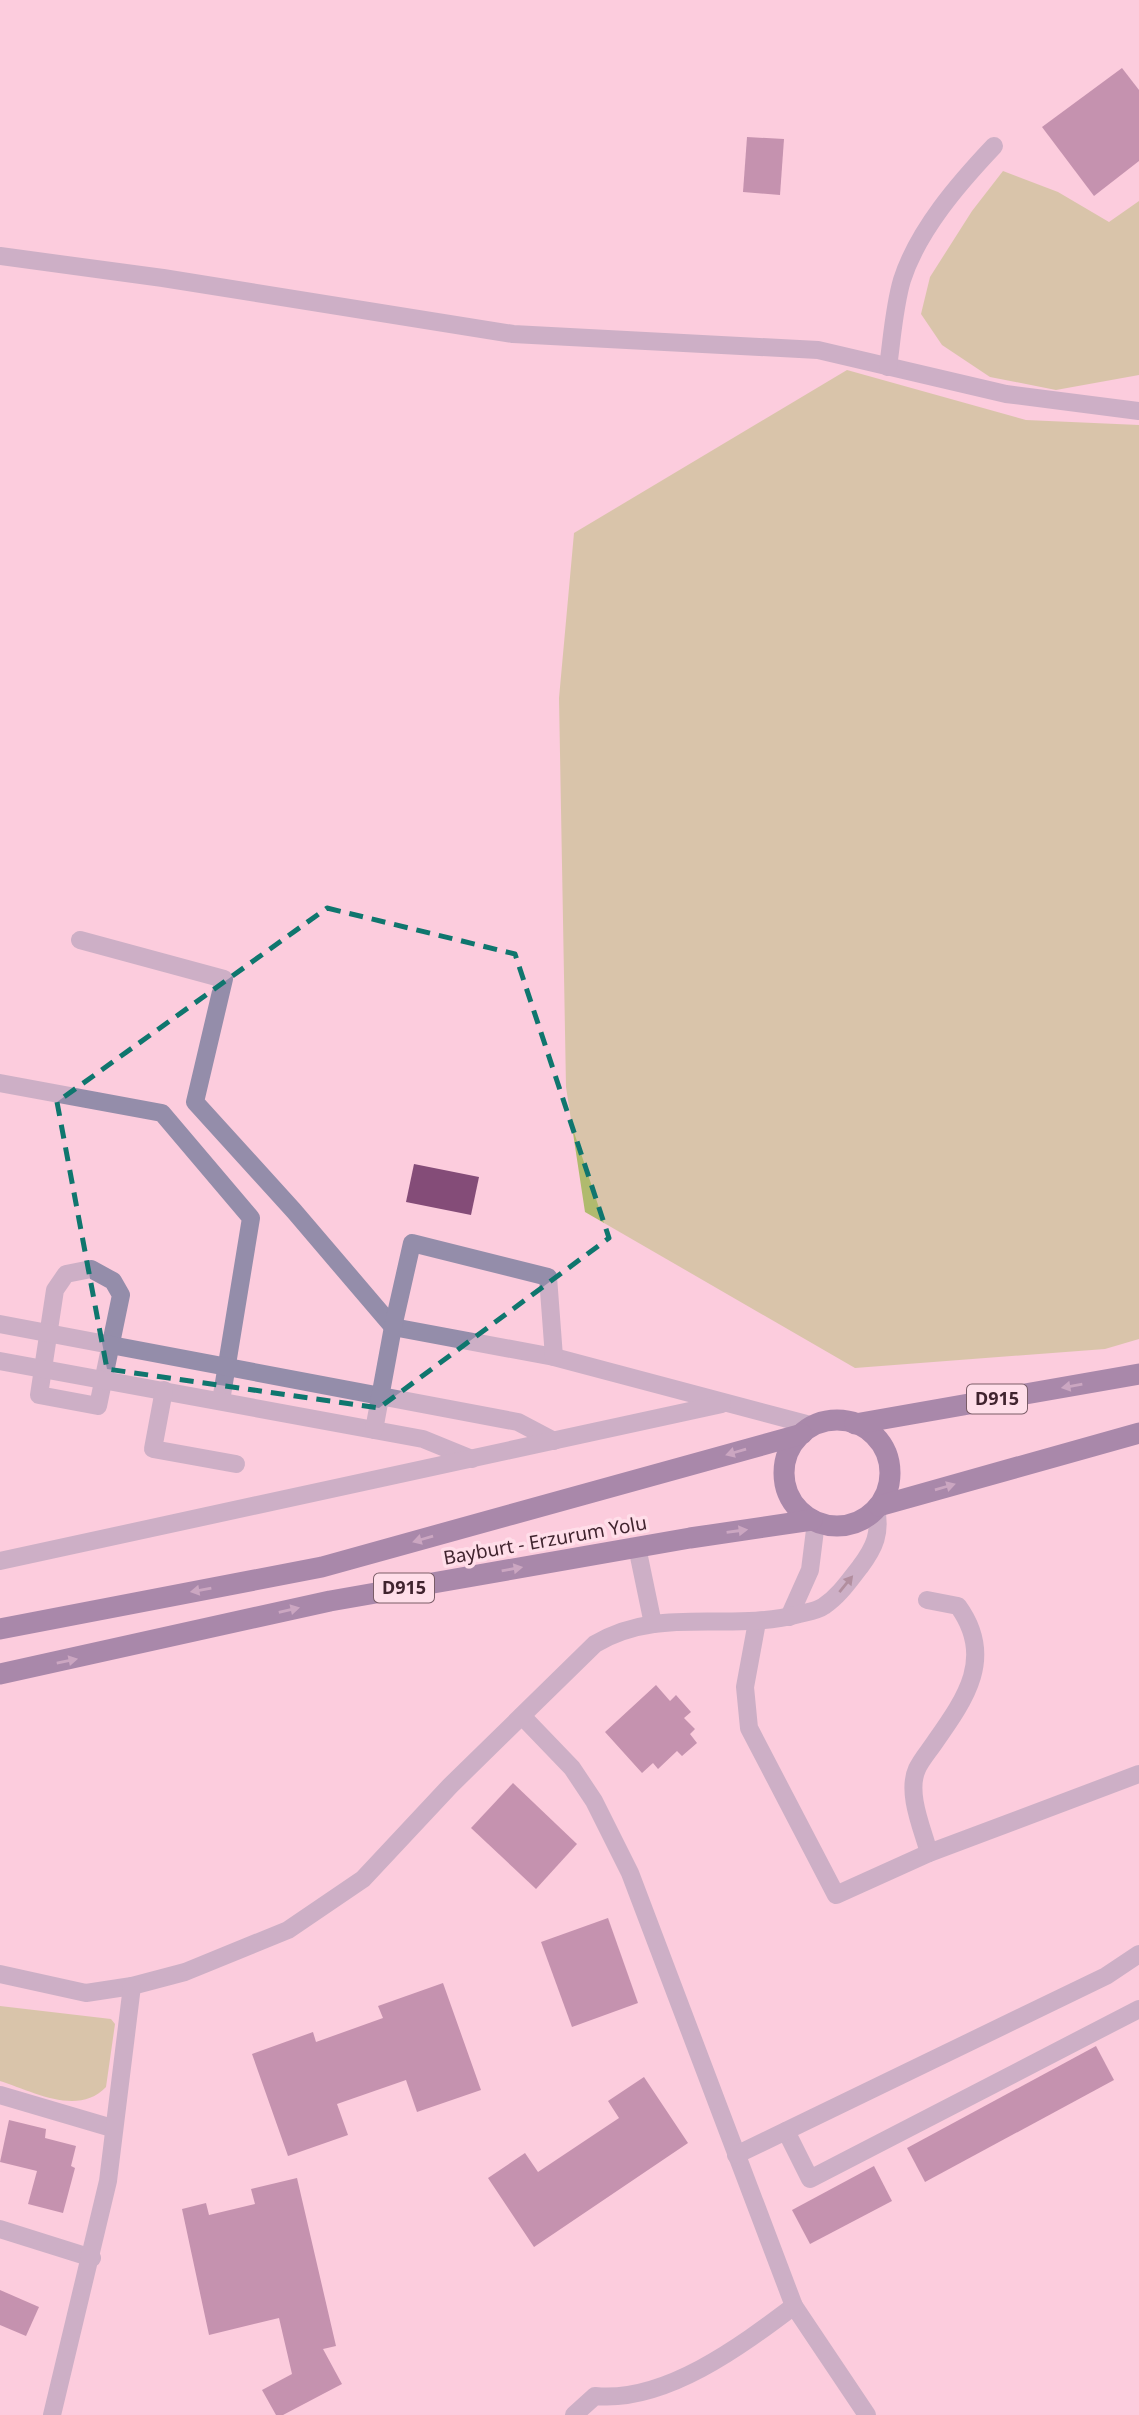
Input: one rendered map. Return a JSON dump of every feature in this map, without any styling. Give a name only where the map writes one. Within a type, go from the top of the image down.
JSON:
[{"type":"highway","name":"Bayburt - Erzurum Yolu","points":[[0,1629],[322,1567],[808,1430],[827,1421],[855,1424],[1139,1374]]},
{"type":"highway","points":[[855,1424],[873,1435],[886,1452],[890,1480],[878,1507]]},
{"type":"highway","points":[[808,1430],[786,1458],[786,1487],[800,1512],[814,1521]]},
{"type":"highway","name":"Bayburt - Erzurum Yolu","points":[[0,1674],[330,1601],[637,1547],[814,1521],[841,1526],[855,1523],[878,1507],[1139,1433]]},
{"type":"street","points":[[888,367],[902,280],[951,196],[994,146]]},
{"type":"street","points":[[0,256],[163,278],[513,334],[818,350],[1006,394],[1139,411]]},
{"type":"street","points":[[80,940],[224,979],[195,1102],[393,1327],[554,1357],[725,1403],[808,1430]]},
{"type":"street","points":[[0,1083],[162,1113],[251,1218],[221,1401]]},
{"type":"street","points":[[374,1430],[412,1243],[548,1277],[554,1357]]},
{"type":"street","points":[[91,1269],[113,1281],[121,1295],[111,1345],[98,1406],[39,1395],[47,1333],[60,1280],[74,1271],[91,1269]]},
{"type":"street","points":[[0,1324],[518,1422],[554,1441]]},
{"type":"street","points":[[0,1361],[423,1439],[472,1459]]},
{"type":"street","points":[[164,1390],[153,1449],[236,1465]]},
{"type":"street","points":[[0,1561],[725,1403]]},
{"type":"street","points":[[0,1973],[86,1993],[132,1986],[185,1972],[288,1930],[363,1879],[450,1786],[595,1644],[617,1631],[653,1624],[680,1620],[757,1622],[821,1608],[844,1588],[876,1542],[880,1527],[878,1507]]},
{"type":"street","points":[[789,1617],[810,1570],[814,1521]]},
{"type":"street","points":[[637,1547],[653,1624]]},
{"type":"street","points":[[927,1600],[958,1605],[969,1621],[975,1668],[971,1685],[955,1713],[916,1770],[914,1791],[929,1853]]},
{"type":"street","points":[[757,1622],[745,1687],[749,1728],[836,1895],[929,1853],[1139,1774]]},
{"type":"street","points":[[522,1716],[572,1768],[605,1821],[630,1873],[794,2306],[867,2415]]},
{"type":"street","points":[[736,2155],[1106,1976],[1139,1954]]},
{"type":"street","points":[[52,2415],[92,2258],[108,2181],[112,2128],[132,1986]]},
{"type":"street","points":[[786,2131],[810,2179],[1139,2009]]},
{"type":"street","points":[[0,2095],[112,2128]]},
{"type":"street","points":[[0,2229],[92,2258]]},
{"type":"street","points":[[574,2415],[595,2396],[618,2398],[707,2365],[749,2340],[794,2306]]},
{"type":"highlighted area","points":[[327,908],[515,954],[609,1238],[379,1408],[107,1369],[57,1102]]},
{"type":"green space","points":[[1003,171],[1058,192],[1109,222],[1139,201],[1139,375],[1056,390],[990,377],[942,345],[921,314],[930,277],[972,211]]},
{"type":"green space","points":[[847,370],[1026,420],[1139,425],[1139,1339],[1105,1349],[855,1368],[585,1212],[566,1087],[559,698],[574,533]]},
{"type":"green space","points":[[0,2006],[111,2019],[115,2024],[106,2087],[95,2096],[69,2101],[40,2095],[0,2081]]},
{"type":"building","points":[[1122,68],[1139,90],[1139,161],[1094,196],[1042,127]]},
{"type":"building","points":[[747,137],[784,139],[780,195],[743,192]]},
{"type":"building","points":[[414,1164],[479,1177],[471,1215],[406,1202]]},
{"type":"building","points":[[656,1685],[670,1701],[676,1695],[691,1712],[684,1718],[695,1729],[690,1734],[697,1743],[682,1756],[677,1751],[658,1769],[653,1763],[642,1773],[605,1732]]},
{"type":"building","points":[[513,1783],[577,1844],[536,1889],[471,1828]]},
{"type":"building","points":[[608,1918],[638,2003],[572,2027],[541,1942]]},
{"type":"building","points":[[443,1983],[481,2090],[417,2112],[406,2080],[337,2104],[348,2135],[288,2156],[252,2054],[313,2032],[316,2042],[383,2018],[378,2006]]},
{"type":"building","points":[[1096,2046],[1114,2080],[925,2182],[907,2148]]},
{"type":"building","points":[[644,2077],[688,2143],[534,2247],[488,2178],[525,2153],[538,2172],[619,2118],[608,2101]]},
{"type":"building","points":[[9,2120],[46,2129],[45,2138],[76,2146],[71,2166],[75,2168],[63,2213],[28,2204],[37,2171],[0,2162]]},
{"type":"building","points":[[874,2166],[892,2201],[810,2244],[792,2210]]},
{"type":"building","points":[[297,2178],[336,2346],[323,2349],[342,2384],[283,2415],[276,2415],[262,2390],[292,2374],[279,2318],[209,2335],[182,2209],[206,2203],[209,2215],[255,2204],[251,2189]]},
{"type":"building","points":[[0,2290],[39,2307],[26,2336],[0,2325]]}]
